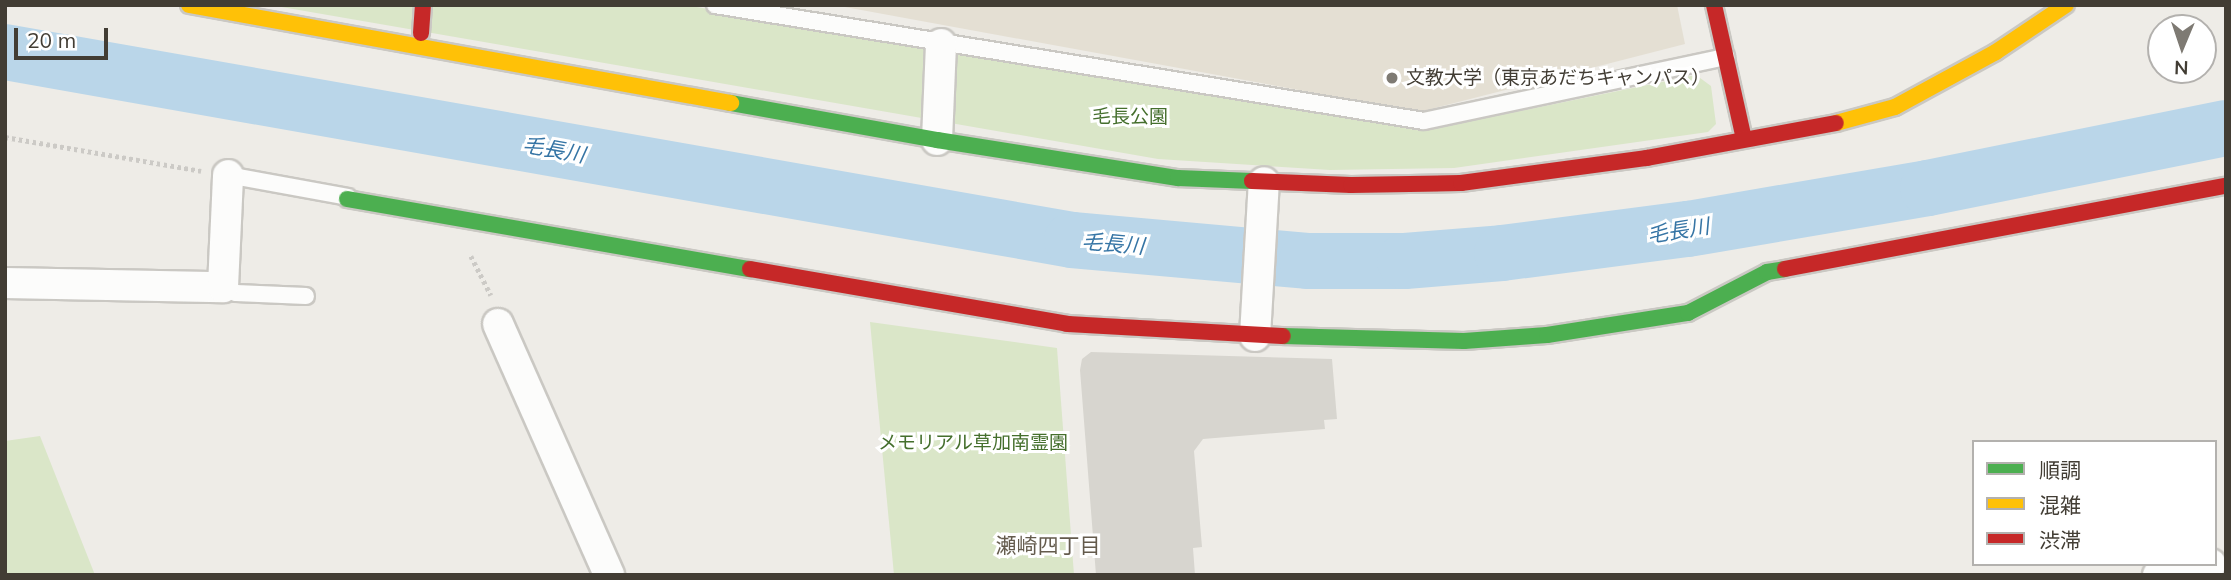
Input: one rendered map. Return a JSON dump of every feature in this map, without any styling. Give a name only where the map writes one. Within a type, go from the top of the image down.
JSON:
[{"type":"street","points":[[190,5],[422,28],[937,140],[1263,193],[1461,183],[1647,158],[1806,129],[1895,107],[1996,52],[2066,5]]},
{"type":"street","points":[[1714,5],[1744,139]]},
{"type":"street","points":[[937,140],[941,44]]},
{"type":"street","points":[[5,283],[223,287],[228,175]]},
{"type":"street","points":[[347,199],[1067,324],[1256,329],[1465,341],[1547,335],[1688,313],[1767,272],[2226,186]]},
{"type":"street","points":[[1256,329],[1263,193]]},
{"type":"street","points":[[498,324],[609,575]]},
{"type":"street","points":[[2158,575],[2203,566]]},
{"type":"lane","points":[[715,5],[1424,121],[1726,57]]},
{"type":"lane","points":[[228,175],[348,195],[347,199]]},
{"type":"lane","points":[[223,287],[236,293],[306,296]]},
{"type":"path","points":[[5,137],[228,175]]},
{"type":"path","points":[[453,218],[501,317],[498,324]]},
{"type":"shaded area","name":"文教大学（東京あだちキャンパス）","points":[[834,5],[1677,5],[1685,44],[1419,112]]},
{"type":"green space","name":"毛長公園","points":[[270,5],[685,5],[1422,131],[1696,75],[1711,86],[1716,124],[1708,132],[1454,168],[1330,170],[1158,159]]},
{"type":"green space","name":"メモリアル草加南霊園","points":[[870,322],[1057,348],[1074,575],[894,575]]},
{"type":"green space","points":[[40,436],[95,575],[5,575],[5,441]]},
{"type":"building","points":[[1091,352],[1332,359],[1337,419],[1324,420],[1325,429],[1203,439],[1194,451],[1202,547],[1193,548],[1195,575],[1096,575],[1080,370],[1082,359]]},
{"type":"waterway","name":"毛長川","points":[[5,52],[1072,240],[1307,261],[1405,261],[1502,253],[1688,229],[1928,188],[2226,128]]},
{"type":"traffic: fast","points":[[731,103],[937,140],[1178,178],[1252,181]]},
{"type":"traffic: fast","points":[[347,199],[750,269]]},
{"type":"traffic: fast","points":[[1283,336],[1464,341],[1547,335],[1688,313],[1767,272],[1785,269]]},
{"type":"traffic: slow","points":[[189,5],[731,103]]},
{"type":"traffic: slow","points":[[1836,123],[1895,107],[1996,52],[2066,5]]},
{"type":"traffic: jam","points":[[421,33],[423,5]]},
{"type":"traffic: jam","points":[[1714,5],[1744,139]]},
{"type":"traffic: jam","points":[[1252,181],[1351,185],[1461,183],[1647,158],[1836,123]]},
{"type":"traffic: jam","points":[[1785,269],[2226,186]]},
{"type":"traffic: jam","points":[[750,269],[1067,324],[1283,336]]},
{"type":"place","name":"文教大学（東京あだちキャンパス）","points":[[1392,78]]},
{"type":"district","name":"瀬崎四丁目","points":[[1048,545]]}]
